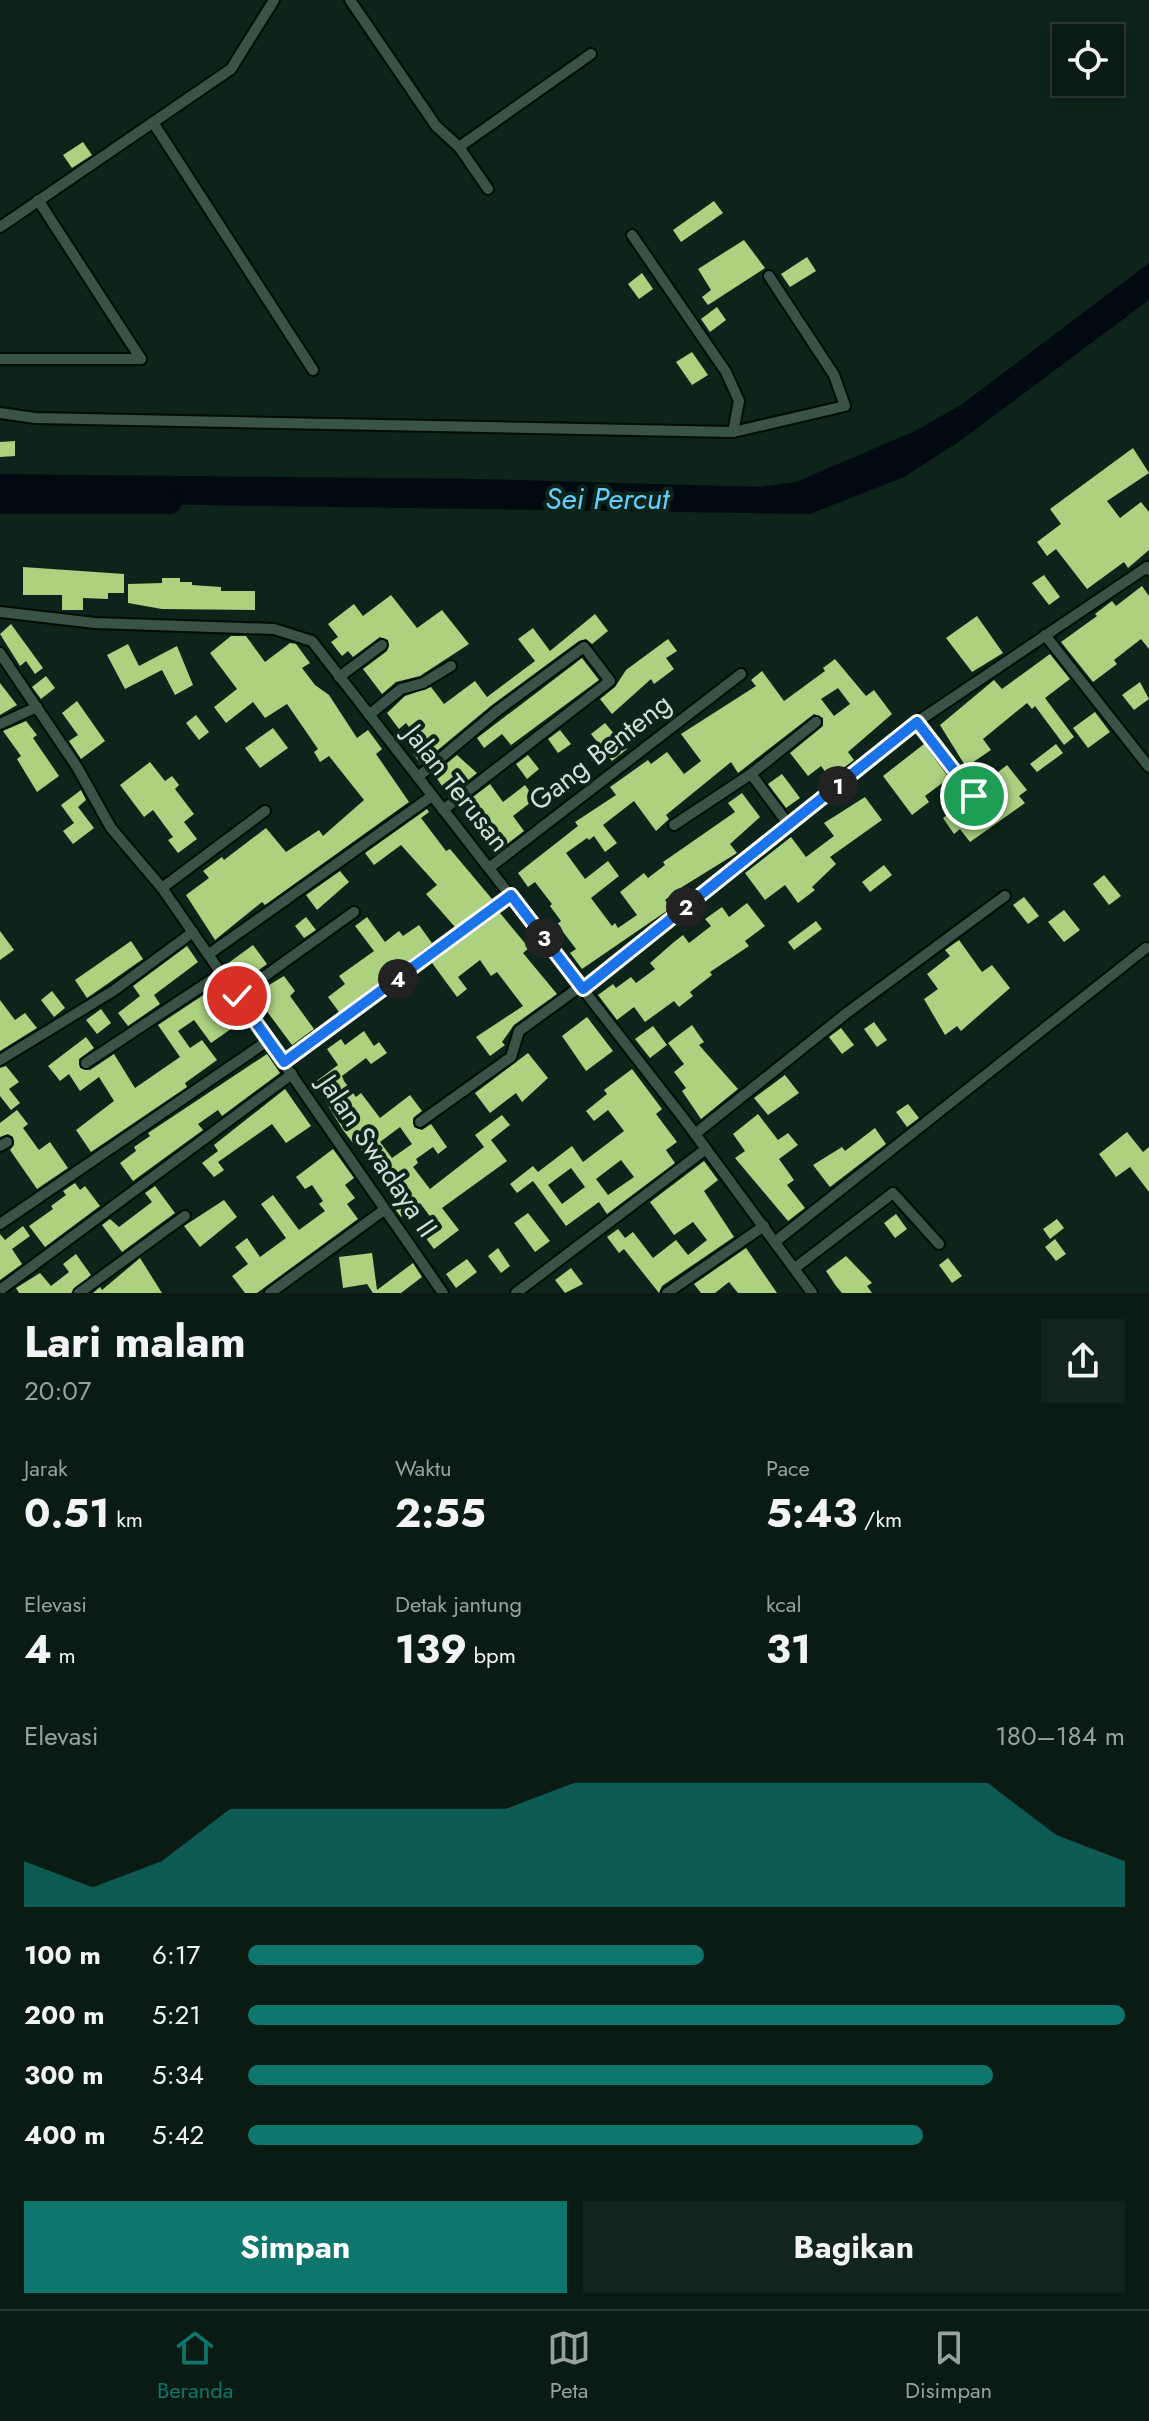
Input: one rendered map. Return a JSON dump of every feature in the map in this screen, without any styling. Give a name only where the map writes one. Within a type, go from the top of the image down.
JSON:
[{"type":"street","points":[[0,227],[231,69],[274,0]]},
{"type":"street","points":[[350,0],[436,126],[459,147],[488,189]]},
{"type":"street","points":[[459,147],[591,54]]},
{"type":"street","points":[[154,124],[313,370]]},
{"type":"street","points":[[0,359],[141,359],[38,200]]},
{"type":"street","points":[[632,235],[734,388],[739,401],[733,432]]},
{"type":"street","points":[[0,413],[35,418],[313,427],[733,432],[843,409],[846,401],[834,375],[769,276]]},
{"type":"street","points":[[420,1122],[511,1057],[519,1031],[582,987],[917,722],[1148,567]]},
{"type":"street","name":"Jalan Terusan","points":[[0,612],[95,623],[291,631],[312,641],[695,1134],[812,1293]]},
{"type":"street","points":[[1045,635],[1149,767]]},
{"type":"street","points":[[339,677],[382,645]]},
{"type":"street","points":[[418,777],[497,711],[584,647],[610,681],[443,810]]},
{"type":"street","name":"Jalan Swadaya II","points":[[0,653],[111,828],[162,888],[443,1293]]},
{"type":"street","points":[[369,715],[401,689],[423,683],[451,666]]},
{"type":"street","name":"Gang Benteng","points":[[489,868],[741,674]]},
{"type":"street","points":[[0,724],[37,707]]},
{"type":"street","points":[[674,825],[751,774],[816,722]]},
{"type":"street","points":[[917,722],[974,796]]},
{"type":"street","points":[[751,774],[789,825]]},
{"type":"street","points":[[209,954],[432,796]]},
{"type":"street","points":[[162,888],[265,811]]},
{"type":"street","points":[[284,1062],[511,895]]},
{"type":"street","points":[[695,1134],[848,1012],[1005,896]]},
{"type":"street","points":[[237,996],[354,912]]},
{"type":"street","points":[[0,1060],[113,991],[193,932]]},
{"type":"street","points":[[776,1241],[1146,948]]},
{"type":"street","points":[[86,1063],[222,973]]},
{"type":"street","points":[[0,1224],[269,1040]]},
{"type":"street","points":[[0,1290],[292,1074]]},
{"type":"street","points":[[516,1293],[706,1149]]},
{"type":"street","points":[[795,1268],[893,1193],[939,1244]]},
{"type":"street","points":[[270,1293],[384,1210]]},
{"type":"street","points":[[79,1293],[185,1216]]},
{"type":"street","points":[[667,1293],[764,1226]]},
{"type":"water","name":"Sei Percut","points":[[1149,263],[1149,300],[960,441],[904,477],[810,514],[0,502],[0,474],[480,479],[759,487],[796,482],[915,431],[961,405]]},
{"type":"building","points":[[83,142],[92,155],[72,168],[63,155]]},
{"type":"building","points":[[714,201],[723,213],[681,242],[673,230]]},
{"type":"building","points":[[744,240],[765,268],[708,305],[702,297],[711,290],[698,269]]},
{"type":"building","points":[[807,257],[816,271],[790,287],[781,274]]},
{"type":"building","points":[[642,273],[653,289],[639,299],[628,284]]},
{"type":"building","points":[[717,307],[726,320],[710,332],[701,319]]},
{"type":"building","points":[[692,352],[708,375],[692,385],[676,362]]},
{"type":"building","points":[[15,441],[15,456],[0,457],[0,442]]},
{"type":"building","points":[[1133,448],[1149,473],[1107,501],[1120,518],[1141,502],[1149,512],[1149,550],[1128,568],[1124,562],[1087,589],[1056,549],[1047,556],[1037,542],[1061,524],[1050,509]]},
{"type":"building","points":[[23,567],[124,574],[124,593],[108,593],[108,599],[83,598],[83,610],[62,610],[62,595],[23,595]]},
{"type":"building","points":[[1044,575],[1060,597],[1049,605],[1032,583]]},
{"type":"building","points":[[162,578],[180,578],[180,582],[192,582],[192,585],[221,587],[221,591],[255,591],[255,610],[162,609],[128,603],[128,584],[162,583]]},
{"type":"building","points":[[1142,586],[1149,596],[1149,649],[1141,639],[1114,660],[1117,664],[1093,682],[1061,642],[1112,601],[1116,606]]},
{"type":"building","points":[[391,595],[417,628],[442,610],[469,644],[420,676],[396,682],[382,694],[363,669],[387,651],[388,640],[380,637],[353,657],[348,651],[342,656],[331,642],[338,637],[328,624],[354,604],[363,616]]},
{"type":"building","points":[[595,614],[608,631],[592,644],[586,639],[579,641],[492,705],[421,764],[413,754],[423,746],[406,723],[399,729],[387,713],[405,696],[431,687],[444,704],[475,681],[487,697],[535,661],[518,639],[533,628],[550,651]]},
{"type":"building","points":[[977,616],[1003,653],[972,672],[946,638]]},
{"type":"building","points":[[11,624],[43,668],[35,674],[26,661],[20,666],[0,634]]},
{"type":"building","points":[[231,636],[246,636],[265,662],[290,643],[296,644],[310,663],[302,668],[315,685],[329,695],[357,738],[368,730],[382,749],[376,754],[409,802],[265,905],[262,902],[215,940],[186,895],[209,878],[203,871],[222,857],[224,860],[266,828],[286,852],[319,830],[323,836],[364,800],[329,756],[320,762],[314,752],[318,749],[287,704],[265,718],[253,702],[226,723],[214,707],[237,689],[210,653]]},
{"type":"building","points":[[668,639],[677,651],[666,658],[674,669],[654,684],[651,679],[612,714],[600,699],[615,687],[626,670]]},
{"type":"building","points":[[128,644],[139,666],[177,646],[193,685],[175,695],[162,670],[125,689],[107,655]]},
{"type":"building","points":[[1050,654],[1070,679],[1045,698],[1074,737],[1064,745],[1035,706],[1032,709],[1027,703],[983,739],[991,750],[966,767],[940,725],[994,680],[1002,689]]},
{"type":"building","points":[[582,658],[599,680],[511,745],[502,734],[484,748],[477,738]]},
{"type":"building","points":[[835,659],[866,696],[874,690],[892,714],[848,752],[854,760],[830,778],[821,766],[808,776],[790,753],[823,726],[823,718],[814,714],[738,773],[731,762],[666,815],[669,819],[656,831],[634,801],[603,825],[617,843],[605,852],[594,836],[566,853],[585,879],[608,861],[619,876],[591,898],[612,926],[615,923],[618,928],[637,915],[620,892],[644,873],[648,878],[665,865],[663,862],[735,812],[728,803],[742,793],[760,817],[730,844],[737,853],[682,887],[665,900],[671,908],[582,969],[570,953],[576,949],[557,924],[561,921],[550,906],[552,904],[535,882],[528,887],[518,873],[578,826],[575,822],[616,795],[610,787],[648,760],[651,764],[667,752],[684,774],[701,761],[681,734],[756,686],[751,680],[762,671],[784,701],[825,671],[823,668]],"holes":[[[838,688],[850,704],[834,716],[821,699]]]},
{"type":"building","points":[[46,676],[55,688],[41,699],[32,687]]},
{"type":"building","points":[[1140,682],[1149,699],[1134,710],[1122,695]]},
{"type":"building","points":[[0,683],[17,705],[0,715]]},
{"type":"building","points":[[77,701],[105,741],[81,759],[69,741],[78,735],[62,713]]},
{"type":"building","points":[[1095,712],[1110,732],[1088,748],[1073,728]]},
{"type":"building","points":[[196,715],[209,732],[199,740],[186,723]]},
{"type":"building","points":[[26,721],[37,735],[33,738],[59,776],[37,792],[17,759],[21,756],[3,731]]},
{"type":"building","points":[[605,723],[627,749],[612,761],[591,734]]},
{"type":"building","points":[[273,728],[288,748],[260,768],[245,748]]},
{"type":"building","points":[[560,730],[571,744],[558,753],[548,739]]},
{"type":"building","points":[[924,744],[949,778],[925,796],[929,802],[912,815],[883,776]]},
{"type":"building","points":[[1056,744],[1063,753],[1037,772],[1030,764]]},
{"type":"building","points":[[457,755],[477,773],[452,793],[449,790],[446,792],[434,774]]},
{"type":"building","points":[[528,755],[539,769],[527,779],[516,764]]},
{"type":"building","points":[[150,762],[165,781],[172,776],[179,785],[175,789],[194,814],[184,822],[197,839],[178,853],[168,840],[173,837],[153,810],[144,817],[120,785]]},
{"type":"building","points":[[1007,765],[1027,790],[1019,796],[1025,803],[970,842],[960,829],[954,834],[943,818],[967,800],[972,804],[979,802],[982,796],[978,788]]},
{"type":"building","points":[[782,774],[800,798],[786,808],[768,784]]},
{"type":"building","points":[[490,784],[503,802],[525,785],[535,799],[513,816],[524,831],[498,851],[486,835],[481,838],[461,806]]},
{"type":"building","points":[[81,790],[86,800],[78,807],[94,828],[73,844],[63,831],[74,823],[61,805]]},
{"type":"building","points":[[865,797],[882,820],[830,857],[836,864],[812,887],[815,890],[798,903],[785,885],[765,900],[745,873],[791,837],[806,857],[834,836],[824,823]]},
{"type":"building","points":[[427,809],[429,812],[421,818],[446,851],[450,849],[492,899],[455,927],[426,894],[437,885],[401,845],[374,865],[365,853]]},
{"type":"building","points":[[884,865],[892,875],[870,892],[862,882]]},
{"type":"building","points":[[340,871],[349,882],[317,910],[306,895]]},
{"type":"building","points":[[1104,875],[1121,896],[1109,905],[1093,884]]},
{"type":"building","points":[[1024,897],[1039,916],[1028,924],[1013,905]]},
{"type":"building","points":[[747,903],[765,926],[745,941],[749,946],[710,972],[712,975],[690,992],[693,996],[679,1007],[674,1001],[645,1022],[634,1007],[617,1020],[598,995],[613,984],[616,988],[631,977],[636,983],[655,969],[650,963],[683,935],[689,943],[711,926],[705,919],[722,907],[729,917]]},
{"type":"building","points":[[1064,910],[1080,930],[1064,942],[1048,922]]},
{"type":"building","points":[[500,913],[529,948],[523,953],[557,994],[514,1025],[502,1042],[505,1045],[490,1056],[476,1037],[523,1006],[497,972],[491,976],[480,960],[458,977],[467,989],[457,997],[432,963]]},
{"type":"building","points":[[306,917],[316,930],[304,938],[295,926]]},
{"type":"building","points":[[367,917],[385,942],[399,931],[403,936],[419,925],[432,943],[339,1012],[328,997],[345,984],[339,976],[374,951],[355,926]]},
{"type":"building","points":[[816,921],[822,929],[794,950],[788,942]]},
{"type":"building","points":[[0,931],[14,950],[0,960]]},
{"type":"building","points":[[959,940],[982,972],[992,965],[1010,988],[961,1031],[957,1026],[945,1035],[924,999],[938,989],[927,974],[950,956],[945,950]]},
{"type":"building","points":[[131,941],[143,959],[87,998],[75,980]]},
{"type":"building","points":[[253,945],[267,964],[241,983],[227,964]]},
{"type":"building","points":[[187,946],[198,962],[154,995],[160,1004],[128,1026],[118,1013],[140,996],[133,986]]},
{"type":"building","points":[[284,976],[295,991],[290,996],[314,1029],[292,1045],[254,994]]},
{"type":"building","points":[[214,988],[238,1024],[211,1043],[194,1020],[178,1031],[190,1048],[202,1040],[217,1060],[185,1083],[187,1087],[91,1152],[76,1130],[114,1101],[99,1077],[80,1091],[69,1074],[60,1081],[48,1066],[86,1037],[94,1048],[79,1059],[80,1068],[90,1070],[114,1054],[135,1088],[180,1057],[158,1025]]},
{"type":"building","points":[[52,991],[65,1008],[54,1017],[41,1000]]},
{"type":"building","points":[[0,1000],[15,1020],[25,1013],[37,1028],[0,1051]]},
{"type":"building","points":[[101,1009],[111,1023],[97,1034],[86,1020]]},
{"type":"building","points":[[587,1017],[613,1051],[586,1071],[562,1036]]},
{"type":"building","points":[[874,1022],[887,1040],[877,1047],[864,1029]]},
{"type":"building","points":[[692,1025],[704,1042],[699,1045],[738,1089],[701,1119],[682,1091],[686,1088],[674,1072],[684,1064],[668,1043]]},
{"type":"building","points":[[653,1026],[667,1045],[650,1058],[635,1039]]},
{"type":"building","points":[[841,1028],[854,1045],[842,1054],[829,1037]]},
{"type":"building","points":[[364,1031],[374,1046],[379,1042],[387,1053],[371,1064],[366,1058],[342,1076],[356,1097],[361,1093],[380,1118],[410,1095],[422,1111],[413,1118],[414,1127],[422,1130],[431,1124],[447,1147],[438,1154],[433,1147],[416,1159],[418,1163],[413,1167],[430,1189],[484,1147],[475,1135],[502,1115],[510,1125],[491,1140],[507,1161],[442,1208],[459,1230],[434,1249],[422,1233],[435,1223],[420,1203],[401,1217],[395,1209],[401,1205],[355,1141],[353,1143],[343,1130],[314,1083],[338,1065],[327,1049],[341,1039],[345,1045]],"holes":[[[400,1127],[412,1144],[392,1158],[380,1142]]]},
{"type":"building","points":[[528,1053],[548,1078],[522,1102],[516,1093],[490,1113],[475,1093]]},
{"type":"building","points":[[267,1054],[280,1073],[222,1116],[218,1110],[198,1124],[203,1130],[133,1181],[120,1163],[136,1151],[134,1147],[150,1136],[148,1133]]},
{"type":"building","points":[[6,1066],[19,1082],[9,1089],[20,1103],[11,1110],[0,1096],[0,1068]]},
{"type":"building","points":[[632,1069],[662,1109],[656,1114],[677,1142],[666,1150],[675,1163],[607,1214],[599,1202],[566,1226],[533,1181],[517,1193],[510,1184],[533,1166],[538,1172],[572,1146],[583,1162],[624,1131],[608,1110],[594,1121],[586,1111],[607,1094],[604,1090]],"holes":[[[621,1160],[634,1177],[608,1195],[596,1179]],[[571,1168],[585,1187],[562,1204],[548,1185]]]},
{"type":"building","points":[[785,1075],[799,1093],[768,1115],[754,1098]]},
{"type":"building","points":[[285,1089],[311,1126],[286,1143],[272,1124],[218,1162],[224,1170],[214,1177],[202,1163],[218,1151],[214,1145]]},
{"type":"building","points":[[908,1104],[919,1118],[907,1127],[896,1112]]},
{"type":"building","points":[[17,1110],[28,1124],[23,1128],[39,1150],[50,1142],[68,1168],[37,1189],[10,1150],[14,1145],[13,1137],[8,1134],[0,1137],[0,1123]]},
{"type":"building","points":[[758,1114],[778,1140],[788,1133],[798,1145],[779,1159],[794,1180],[787,1185],[805,1208],[788,1221],[735,1158],[745,1151],[733,1134]]},
{"type":"building","points":[[875,1128],[886,1144],[830,1187],[813,1165],[842,1147],[845,1151]]},
{"type":"building","points":[[1127,1132],[1143,1152],[1149,1147],[1149,1192],[1130,1167],[1116,1177],[1099,1154]]},
{"type":"building","points":[[333,1149],[354,1178],[345,1185],[355,1198],[347,1204],[358,1219],[257,1293],[245,1293],[232,1276],[248,1264],[235,1247],[247,1238],[260,1257],[286,1238],[261,1204],[273,1195],[299,1230],[325,1211],[319,1204],[323,1201],[312,1185],[305,1189],[296,1177]]},
{"type":"building","points":[[704,1161],[718,1180],[704,1191],[734,1237],[662,1286],[659,1293],[624,1249],[619,1253],[607,1237],[618,1229],[625,1238],[633,1232],[653,1258],[676,1240],[688,1255],[707,1240],[693,1222],[674,1235],[650,1202]]},
{"type":"building","points":[[75,1183],[80,1190],[85,1186],[100,1206],[45,1247],[29,1226],[53,1209],[51,1206],[66,1195],[63,1191]]},
{"type":"building","points":[[155,1186],[175,1213],[122,1252],[102,1225],[110,1219],[119,1227],[152,1202],[145,1193]]},
{"type":"building","points":[[224,1200],[237,1217],[200,1247],[184,1226]]},
{"type":"building","points":[[528,1213],[550,1241],[535,1252],[514,1223]]},
{"type":"building","points":[[896,1214],[907,1229],[895,1238],[884,1223]]},
{"type":"building","points":[[1057,1219],[1064,1228],[1050,1239],[1043,1229]]},
{"type":"building","points":[[23,1226],[30,1236],[12,1249],[22,1264],[0,1280],[0,1234],[5,1240]]},
{"type":"building","points":[[1055,1239],[1066,1254],[1056,1261],[1045,1247]]},
{"type":"building","points":[[498,1248],[510,1266],[501,1273],[488,1256]]},
{"type":"building","points":[[746,1248],[777,1293],[738,1293],[729,1282],[715,1293],[701,1293],[694,1284]]},
{"type":"building","points":[[372,1253],[377,1290],[413,1263],[422,1277],[401,1293],[373,1293],[367,1284],[343,1288],[339,1257]]},
{"type":"building","points":[[76,1254],[91,1275],[71,1293],[19,1293],[16,1288],[40,1273],[51,1286],[69,1272],[63,1264]]},
{"type":"building","points":[[846,1256],[872,1283],[867,1286],[872,1293],[842,1293],[836,1286],[826,1271]]},
{"type":"building","points":[[140,1258],[162,1293],[93,1293],[100,1287],[102,1290]]},
{"type":"building","points":[[948,1258],[962,1276],[952,1283],[939,1265]]},
{"type":"building","points":[[467,1259],[477,1272],[456,1288],[446,1274]]},
{"type":"building","points":[[571,1268],[583,1284],[565,1293],[555,1280]]},
{"type":"waterway","name":"Sei Percut","points":[[0,502],[170,502]]},
{"type":"route","points":[[237,996],[284,1062],[511,895],[583,989],[917,722],[974,796]]}]
